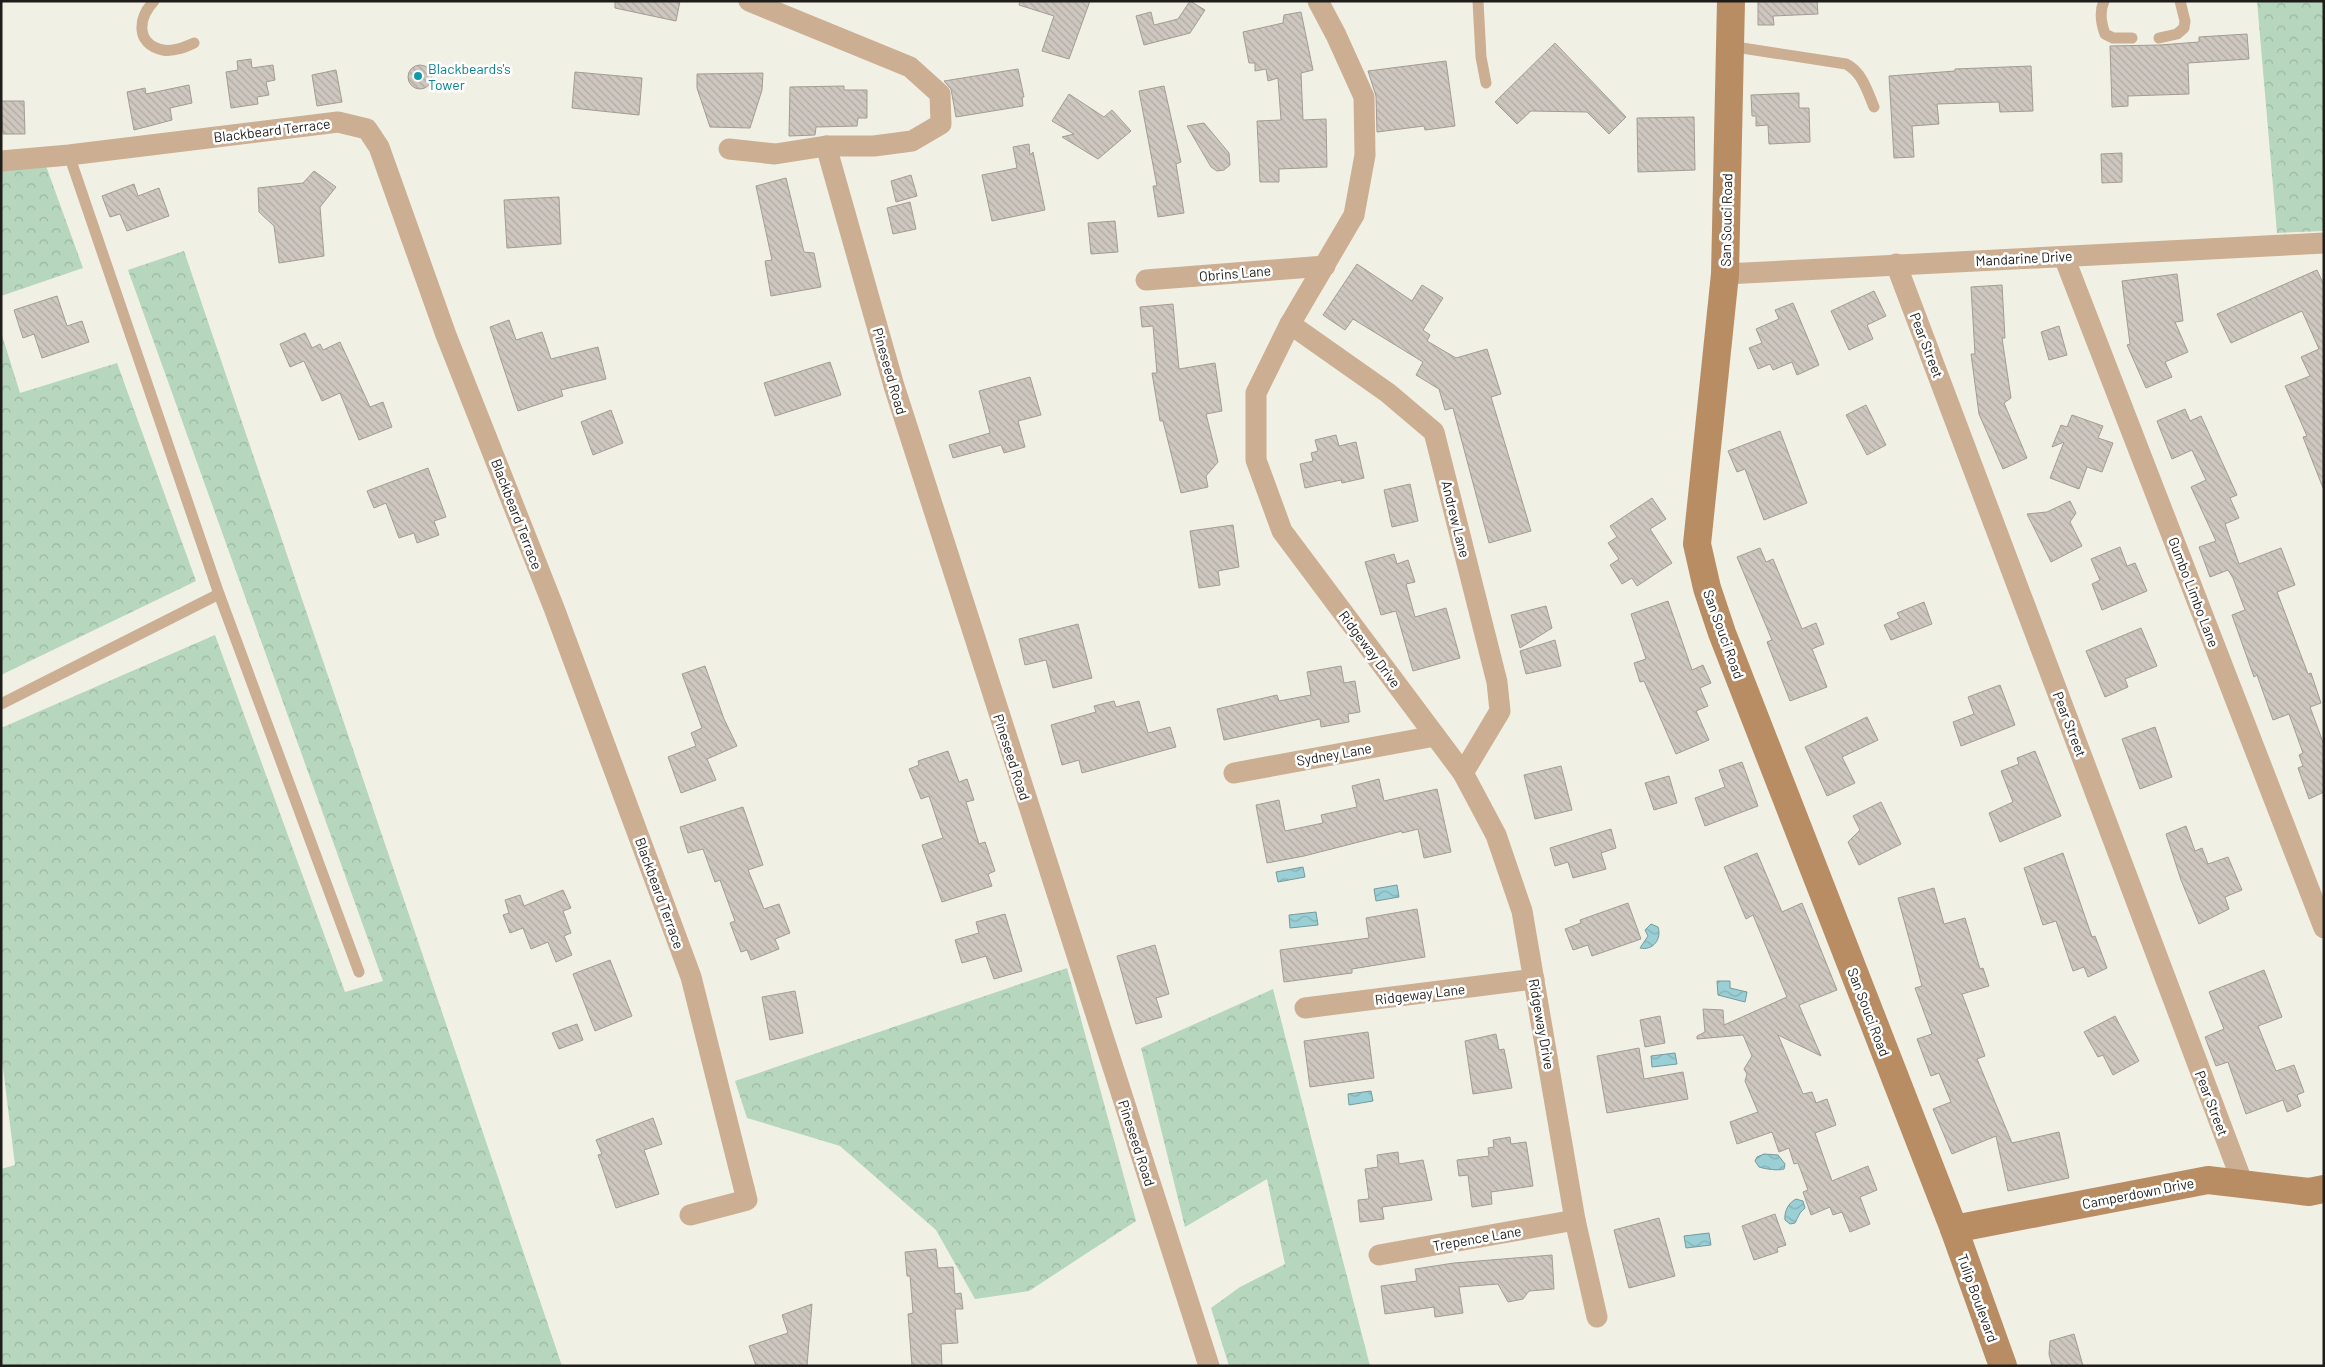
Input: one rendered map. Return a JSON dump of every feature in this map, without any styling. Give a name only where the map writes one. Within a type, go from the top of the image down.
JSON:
[{"type":"street","points":[[729,149],[775,154],[826,146],[874,146],[912,141],[941,124],[940,94],[910,68],[749,1]]},
{"type":"street","name":"Ridgeway Drive","points":[[1318,1],[1336,35],[1364,97],[1366,156],[1354,215],[1290,324],[1256,393],[1256,460],[1282,531],[1463,773],[1496,835],[1522,911],[1575,1220],[1597,1317]]},
{"type":"street","name":"San Souci Road","points":[[1731,1],[1725,274],[1696,544],[1707,588],[1722,633],[1954,1230]]},
{"type":"street","name":"Blackbeard Terrace","points":[[1,161],[70,155],[338,122],[366,129],[379,147],[446,335],[550,598],[691,977],[747,1200],[690,1215]]},
{"type":"street","name":"Pineseed Road","points":[[826,146],[897,395],[1209,1366]]},
{"type":"street","name":"Mandarine Drive","points":[[1725,274],[2324,243]]},
{"type":"street","name":"Gumbo Limbo Lane","points":[[2064,257],[2324,928]]},
{"type":"street","name":"Pear Street","points":[[1896,264],[2243,1184]]},
{"type":"street","name":"Obrins Lane","points":[[1146,280],[1325,266]]},
{"type":"street","name":"Andrew Lane","points":[[1290,324],[1388,393],[1434,432],[1496,682],[1500,711],[1463,773]]},
{"type":"street","name":"Sydney Lane","points":[[1234,773],[1435,736]]},
{"type":"street","name":"Ridgeway Lane","points":[[1305,1008],[1534,979]]},
{"type":"street","name":"Camperdown Drive","points":[[1954,1230],[2208,1180],[2309,1192],[2324,1189]]},
{"type":"street","name":"Trepence Lane","points":[[1380,1255],[1575,1220]]},
{"type":"street","name":"Tulip Boulevard","points":[[1954,1230],[2003,1366]]},
{"type":"lane","points":[[154,1],[146,10],[141,20],[142,31],[148,42],[163,50],[177,49],[194,43]]},
{"type":"lane","points":[[1478,1],[1486,83]]},
{"type":"lane","points":[[2104,1],[2101,8],[2101,24],[2105,34],[2113,38],[2132,38]]},
{"type":"lane","points":[[2159,38],[2177,34],[2184,28],[2185,21],[2180,1]]},
{"type":"lane","points":[[1730,46],[1838,61],[1846,64],[1854,68],[1860,75],[1874,107]]},
{"type":"lane","points":[[70,155],[219,594],[359,972]]},
{"type":"lane","points":[[1,704],[219,594]]},
{"type":"green space","points":[[2257,1],[2324,1],[2324,231],[2277,233]]},
{"type":"green space","points":[[46,166],[83,268],[1,296],[1,171]]},
{"type":"green space","points":[[184,251],[562,1366],[1,1366],[1,1169],[15,1165],[1,1052],[1,728],[215,635],[345,992],[383,981],[128,270]]},
{"type":"green space","points":[[1,332],[20,393],[117,363],[196,581],[1,675]]},
{"type":"green space","points":[[1067,968],[1136,1221],[1029,1291],[975,1299],[936,1230],[840,1146],[747,1118],[735,1081]]},
{"type":"green space","points":[[1273,989],[1370,1366],[1229,1366],[1211,1308],[1240,1287],[1285,1264],[1267,1179],[1185,1227],[1141,1048]]},
{"type":"water","points":[[1303,867],[1305,877],[1278,882],[1276,872]]},
{"type":"water","points":[[1397,885],[1399,897],[1376,901],[1374,889]]},
{"type":"water","points":[[1316,912],[1318,925],[1290,928],[1289,915]]},
{"type":"water","points":[[1651,924],[1658,927],[1659,936],[1649,948],[1640,948],[1648,936],[1645,930]]},
{"type":"water","points":[[1717,981],[1730,981],[1730,988],[1747,992],[1745,1002],[1718,995]]},
{"type":"water","points":[[1675,1053],[1677,1064],[1652,1067],[1651,1056]]},
{"type":"water","points":[[1371,1091],[1373,1101],[1349,1105],[1348,1094]]},
{"type":"water","points":[[1764,1154],[1778,1155],[1785,1164],[1784,1169],[1772,1170],[1759,1167],[1755,1161],[1757,1157]]},
{"type":"water","points":[[1796,1199],[1803,1201],[1805,1208],[1795,1223],[1790,1224],[1785,1220],[1785,1214],[1789,1205]]},
{"type":"water","points":[[1709,1233],[1711,1245],[1686,1248],[1684,1236]]},
{"type":"building","points":[[615,1],[680,1],[676,21],[615,8]]},
{"type":"building","points":[[1020,1],[1090,1],[1069,59],[1042,51],[1054,16],[1019,5]]},
{"type":"building","points":[[1190,1],[1205,10],[1190,33],[1144,45],[1136,16],[1151,12],[1154,25],[1178,19]]},
{"type":"building","points":[[1758,1],[1817,1],[1818,14],[1773,16],[1774,25],[1758,25]]},
{"type":"building","points":[[1301,12],[1313,70],[1301,73],[1303,120],[1326,119],[1327,167],[1279,169],[1279,182],[1260,182],[1257,121],[1281,120],[1278,78],[1268,81],[1266,69],[1255,71],[1255,63],[1249,63],[1243,32],[1283,23],[1284,15]]},
{"type":"building","points":[[2247,34],[2249,59],[2188,63],[2189,94],[2128,96],[2128,106],[2112,107],[2110,46],[2199,42],[2199,37]]},
{"type":"building","points":[[1555,43],[1626,117],[1609,134],[1587,112],[1531,111],[1517,124],[1495,102]]},
{"type":"building","points":[[251,59],[252,68],[273,65],[275,80],[266,82],[269,95],[257,97],[258,104],[231,108],[226,72],[238,70],[237,61]]},
{"type":"building","points":[[1446,61],[1455,126],[1425,130],[1424,126],[1377,132],[1376,96],[1368,71]]},
{"type":"building","points":[[420,65],[428,69],[432,77],[428,85],[420,89],[412,85],[408,77],[412,69]]},
{"type":"building","points":[[2031,66],[2033,111],[2000,112],[1999,102],[1937,104],[1939,124],[1912,126],[1914,157],[1894,158],[1889,76],[1955,71],[1955,69]]},
{"type":"building","points":[[1018,69],[1024,97],[1022,97],[1023,106],[956,117],[951,89],[944,81]]},
{"type":"building","points":[[336,70],[342,102],[317,106],[312,75]]},
{"type":"building","points":[[575,72],[642,78],[639,115],[572,108]]},
{"type":"building","points":[[763,73],[762,90],[750,128],[710,127],[697,88],[697,74]]},
{"type":"building","points":[[189,85],[192,103],[170,108],[172,120],[134,130],[127,92],[145,88],[146,94]]},
{"type":"building","points":[[844,86],[844,90],[867,90],[867,118],[858,118],[857,126],[816,127],[815,135],[789,136],[790,87]]},
{"type":"building","points":[[1164,86],[1181,162],[1176,164],[1184,213],[1158,217],[1153,186],[1157,186],[1139,91]]},
{"type":"building","points":[[1799,93],[1799,108],[1809,108],[1810,142],[1769,144],[1768,125],[1756,126],[1756,116],[1752,116],[1751,95]]},
{"type":"building","points":[[1069,94],[1104,117],[1112,110],[1131,131],[1098,159],[1062,137],[1074,134],[1052,121]]},
{"type":"building","points":[[1,101],[24,101],[25,134],[3,134]]},
{"type":"building","points":[[1694,117],[1695,170],[1638,172],[1637,118]]},
{"type":"building","points":[[1204,123],[1229,153],[1230,165],[1224,170],[1217,171],[1211,167],[1187,126]]},
{"type":"building","points":[[1029,144],[1030,155],[1033,152],[1045,210],[992,221],[982,175],[1017,168],[1013,147]]},
{"type":"building","points":[[2122,153],[2122,182],[2102,183],[2101,154]]},
{"type":"building","points":[[314,171],[336,187],[320,207],[324,256],[279,263],[274,226],[259,212],[258,188],[303,183]]},
{"type":"building","points":[[911,175],[917,196],[896,202],[891,181]]},
{"type":"building","points":[[786,178],[804,252],[814,253],[821,287],[771,296],[765,261],[772,260],[756,186]]},
{"type":"building","points":[[134,184],[138,196],[159,188],[169,216],[127,231],[120,214],[110,217],[102,196]]},
{"type":"building","points":[[559,197],[561,244],[507,248],[504,200]]},
{"type":"building","points":[[910,202],[916,229],[893,234],[887,208]]},
{"type":"building","points":[[1115,221],[1118,252],[1091,254],[1088,223]]},
{"type":"building","points":[[1357,264],[1412,301],[1422,285],[1443,298],[1423,330],[1430,335],[1427,341],[1456,358],[1487,349],[1501,394],[1491,397],[1531,531],[1489,543],[1453,408],[1445,410],[1439,389],[1416,375],[1423,362],[1353,319],[1345,330],[1323,315]]},
{"type":"building","points":[[2317,270],[2324,285],[2323,488],[2303,437],[2307,436],[2285,386],[2310,376],[2301,357],[2319,349],[2302,311],[2231,343],[2217,314]]},
{"type":"building","points":[[2177,274],[2183,321],[2175,322],[2188,352],[2165,362],[2172,377],[2146,388],[2127,345],[2130,344],[2122,281]]},
{"type":"building","points":[[2002,285],[2005,338],[2002,338],[2011,398],[2004,403],[2027,458],[2003,469],[1979,414],[1971,354],[1975,354],[1971,287]]},
{"type":"building","points":[[1874,291],[1886,316],[1867,325],[1873,339],[1849,350],[1831,311]]},
{"type":"building","points":[[57,296],[67,326],[82,321],[89,342],[42,358],[34,334],[23,338],[14,310]]},
{"type":"building","points":[[1793,303],[1819,365],[1797,375],[1792,362],[1773,370],[1770,364],[1758,369],[1749,348],[1762,343],[1756,329],[1779,319],[1775,310]]},
{"type":"building","points":[[1173,304],[1179,369],[1215,363],[1222,411],[1206,414],[1218,462],[1206,476],[1208,487],[1181,493],[1163,421],[1160,421],[1152,373],[1157,373],[1153,326],[1142,327],[1140,307]]},
{"type":"building","points":[[509,320],[516,340],[542,332],[551,359],[598,347],[606,379],[561,390],[563,396],[518,411],[490,327]]},
{"type":"building","points":[[2059,326],[2067,355],[2049,360],[2041,332]]},
{"type":"building","points":[[305,333],[312,348],[320,344],[323,350],[340,342],[370,407],[383,402],[392,427],[359,440],[340,393],[322,401],[304,361],[290,367],[280,344]]},
{"type":"building","points":[[830,362],[841,395],[775,416],[764,383]]},
{"type":"building","points":[[1030,377],[1041,415],[1018,421],[1025,447],[1004,453],[1001,445],[953,458],[949,445],[990,433],[979,391]]},
{"type":"building","points":[[1866,405],[1886,445],[1867,455],[1846,415]]},
{"type":"building","points":[[2185,409],[2190,421],[2201,416],[2237,495],[2230,498],[2239,518],[2225,524],[2239,564],[2281,548],[2295,585],[2277,592],[2308,674],[2311,673],[2321,703],[2310,707],[2324,745],[2324,792],[2309,799],[2298,768],[2303,766],[2299,755],[2303,753],[2289,714],[2273,720],[2257,675],[2254,677],[2232,615],[2245,610],[2233,578],[2228,570],[2210,577],[2199,547],[2216,541],[2191,487],[2206,480],[2192,450],[2172,459],[2157,421]]},
{"type":"building","points":[[611,410],[623,443],[593,455],[581,422]]},
{"type":"building","points":[[2072,415],[2103,426],[2098,438],[2113,443],[2102,472],[2087,467],[2079,489],[2050,478],[2064,442],[2052,447],[2061,425],[2067,427]]},
{"type":"building","points":[[1780,431],[1807,503],[1764,520],[1745,469],[1737,472],[1728,451]]},
{"type":"building","points":[[1336,435],[1339,446],[1356,442],[1364,478],[1342,483],[1341,480],[1305,488],[1300,464],[1313,461],[1311,453],[1318,451],[1315,440]]},
{"type":"building","points":[[428,468],[446,517],[434,521],[439,535],[417,543],[414,533],[399,538],[386,503],[374,508],[367,491]]},
{"type":"building","points":[[1410,484],[1418,521],[1392,527],[1384,490]]},
{"type":"building","points":[[1652,498],[1666,519],[1650,529],[1672,563],[1637,586],[1632,578],[1622,584],[1610,565],[1619,559],[1608,543],[1617,537],[1610,526]]},
{"type":"building","points":[[2070,501],[2076,513],[2070,522],[2082,546],[2051,562],[2027,514],[2047,512]]},
{"type":"building","points":[[1233,525],[1239,567],[1218,571],[1220,585],[1199,588],[1190,531]]},
{"type":"building","points":[[2120,547],[2127,566],[2135,563],[2147,591],[2102,610],[2092,584],[2100,580],[2091,559]]},
{"type":"building","points":[[1760,548],[1766,562],[1773,559],[1802,629],[1816,623],[1824,644],[1812,649],[1827,687],[1790,701],[1767,642],[1772,640],[1737,557]]},
{"type":"building","points":[[1394,554],[1397,564],[1408,560],[1415,582],[1406,584],[1415,617],[1446,608],[1460,658],[1413,671],[1396,611],[1381,615],[1365,562]]},
{"type":"building","points":[[1668,601],[1692,670],[1703,665],[1711,683],[1700,688],[1708,706],[1696,711],[1709,740],[1676,754],[1644,681],[1640,682],[1634,663],[1646,659],[1631,614]]},
{"type":"building","points":[[1924,602],[1932,624],[1891,640],[1884,625],[1900,618],[1897,613]]},
{"type":"building","points":[[1546,606],[1552,628],[1520,648],[1511,615]]},
{"type":"building","points":[[1078,624],[1092,678],[1053,688],[1046,660],[1025,665],[1019,639]]},
{"type":"building","points":[[2141,628],[2157,666],[2125,679],[2128,687],[2105,697],[2086,651]]},
{"type":"building","points":[[1555,640],[1561,666],[1526,674],[1520,651]]},
{"type":"building","points":[[705,666],[724,719],[737,746],[707,759],[716,780],[681,793],[668,757],[696,746],[691,733],[702,728],[682,674]]},
{"type":"building","points":[[1341,666],[1344,683],[1355,681],[1360,712],[1348,714],[1349,722],[1321,727],[1320,719],[1224,740],[1217,709],[1277,695],[1279,701],[1311,695],[1307,672]]},
{"type":"building","points":[[2000,685],[2015,725],[1961,746],[1953,722],[1974,714],[1968,697]]},
{"type":"building","points":[[1114,701],[1116,707],[1139,701],[1148,733],[1170,727],[1176,747],[1082,773],[1079,760],[1062,765],[1051,725],[1096,712],[1094,706]]},
{"type":"building","points":[[1867,717],[1878,740],[1842,757],[1855,783],[1827,796],[1805,747]]},
{"type":"building","points":[[2155,727],[2172,777],[2140,789],[2122,739]]},
{"type":"building","points":[[948,751],[959,782],[967,779],[974,800],[966,802],[979,844],[985,842],[995,871],[988,874],[992,886],[942,902],[922,845],[943,838],[929,796],[921,799],[909,769],[919,765],[918,761]]},
{"type":"building","points":[[2035,751],[2061,816],[2000,842],[1989,813],[2013,802],[2001,771],[2019,764],[2017,758]]},
{"type":"building","points":[[1742,762],[1758,806],[1705,826],[1695,798],[1725,787],[1719,770]]},
{"type":"building","points":[[1561,766],[1572,810],[1535,819],[1524,775]]},
{"type":"building","points":[[1669,776],[1677,803],[1654,810],[1645,783]]},
{"type":"building","points":[[1379,779],[1384,801],[1437,789],[1451,852],[1424,858],[1418,829],[1402,833],[1402,831],[1304,856],[1267,863],[1256,805],[1279,800],[1285,831],[1323,823],[1321,815],[1357,807],[1352,786]]},
{"type":"building","points":[[1881,802],[1901,844],[1859,865],[1848,842],[1860,830],[1853,816]]},
{"type":"building","points":[[743,807],[763,865],[748,870],[764,909],[779,904],[790,933],[775,939],[779,949],[751,960],[747,950],[741,952],[730,923],[735,921],[720,880],[715,882],[703,849],[688,853],[680,827]]},
{"type":"building","points":[[2186,826],[2195,851],[2202,848],[2208,864],[2228,857],[2242,890],[2225,897],[2229,909],[2199,924],[2181,880],[2166,834]]},
{"type":"building","points":[[1611,829],[1616,848],[1601,853],[1606,869],[1573,878],[1568,862],[1555,866],[1550,848]]},
{"type":"building","points":[[1757,853],[1782,912],[1802,903],[1837,990],[1799,1005],[1821,1056],[1778,1035],[1803,1094],[1812,1092],[1816,1103],[1827,1099],[1836,1125],[1815,1133],[1832,1181],[1868,1166],[1877,1190],[1860,1197],[1870,1224],[1850,1232],[1842,1212],[1833,1215],[1830,1207],[1811,1215],[1803,1192],[1808,1190],[1798,1163],[1794,1164],[1789,1148],[1779,1152],[1772,1132],[1737,1144],[1730,1122],[1758,1112],[1745,1081],[1747,1074],[1744,1069],[1752,1056],[1743,1035],[1697,1039],[1697,1036],[1705,1032],[1703,1009],[1723,1010],[1724,1025],[1787,997],[1753,915],[1746,919],[1724,867]]},
{"type":"building","points":[[2063,853],[2092,937],[2095,936],[2107,968],[2088,977],[2084,967],[2073,971],[2056,921],[2043,925],[2024,868]]},
{"type":"building","points":[[1934,888],[1944,924],[1965,918],[1980,969],[1983,968],[1989,986],[1962,994],[1985,1056],[1977,1059],[2012,1143],[2059,1132],[2069,1178],[2008,1191],[1996,1136],[1952,1154],[1933,1109],[1951,1102],[1939,1073],[1931,1076],[1917,1039],[1932,1034],[1915,988],[1922,986],[1898,898]]},
{"type":"building","points":[[563,890],[571,908],[563,911],[571,933],[564,936],[572,955],[556,962],[548,942],[531,949],[523,928],[510,933],[503,915],[509,913],[505,900],[520,895],[524,906]]},
{"type":"building","points":[[1628,903],[1641,939],[1592,956],[1588,945],[1573,950],[1565,929],[1581,923],[1580,920]]},
{"type":"building","points":[[1417,909],[1425,957],[1352,969],[1352,973],[1284,982],[1280,950],[1369,938],[1366,918]]},
{"type":"building","points":[[1005,914],[1022,971],[994,979],[986,956],[962,963],[955,940],[979,933],[976,922]]},
{"type":"building","points":[[1155,945],[1169,994],[1156,998],[1162,1017],[1136,1024],[1117,956]]},
{"type":"building","points":[[610,960],[632,1016],[595,1031],[573,974]]},
{"type":"building","points":[[2264,970],[2282,1017],[2258,1026],[2276,1071],[2294,1065],[2304,1092],[2297,1095],[2301,1106],[2287,1112],[2283,1100],[2246,1114],[2228,1062],[2216,1066],[2205,1037],[2224,1029],[2209,992]]},
{"type":"building","points":[[795,991],[803,1033],[770,1040],[762,997]]},
{"type":"building","points":[[1660,1016],[1665,1043],[1645,1047],[1640,1020]]},
{"type":"building","points":[[2115,1016],[2139,1061],[2113,1075],[2103,1055],[2098,1057],[2084,1032]]},
{"type":"building","points":[[577,1024],[583,1040],[559,1049],[552,1033]]},
{"type":"building","points":[[1368,1032],[1374,1078],[1310,1087],[1304,1041]]},
{"type":"building","points":[[1496,1034],[1499,1050],[1504,1049],[1512,1088],[1473,1094],[1465,1041]]},
{"type":"building","points":[[1639,1048],[1644,1079],[1683,1072],[1688,1099],[1607,1113],[1597,1056]]},
{"type":"building","points":[[653,1118],[662,1144],[644,1150],[659,1194],[616,1208],[598,1155],[602,1154],[596,1140]]},
{"type":"building","points":[[1510,1137],[1511,1144],[1526,1142],[1533,1186],[1491,1192],[1492,1204],[1472,1207],[1468,1175],[1459,1176],[1457,1160],[1489,1156],[1488,1148],[1494,1147],[1493,1140]]},
{"type":"building","points":[[1398,1152],[1399,1164],[1423,1160],[1432,1200],[1382,1207],[1384,1219],[1360,1222],[1358,1200],[1369,1199],[1365,1169],[1378,1167],[1377,1155]]},
{"type":"building","points":[[1775,1214],[1786,1245],[1777,1248],[1778,1252],[1754,1260],[1742,1226]]},
{"type":"building","points":[[1659,1218],[1675,1276],[1629,1288],[1614,1230]]},
{"type":"building","points":[[936,1249],[938,1268],[953,1267],[955,1294],[961,1293],[963,1309],[955,1309],[958,1343],[941,1344],[942,1366],[912,1366],[908,1314],[913,1313],[910,1276],[907,1276],[905,1252]]},
{"type":"building","points":[[1552,1255],[1554,1289],[1529,1291],[1523,1299],[1508,1302],[1498,1284],[1459,1287],[1463,1313],[1435,1317],[1434,1307],[1385,1314],[1381,1286],[1417,1281],[1415,1269],[1454,1263]]},
{"type":"building","points":[[812,1304],[807,1366],[756,1366],[749,1346],[788,1333],[782,1315]]},
{"type":"building","points":[[2074,1334],[2083,1366],[2052,1366],[2049,1354],[2050,1341]]},
{"type":"place","name":"Blackbeards's Tower","points":[[418,76]]}]
